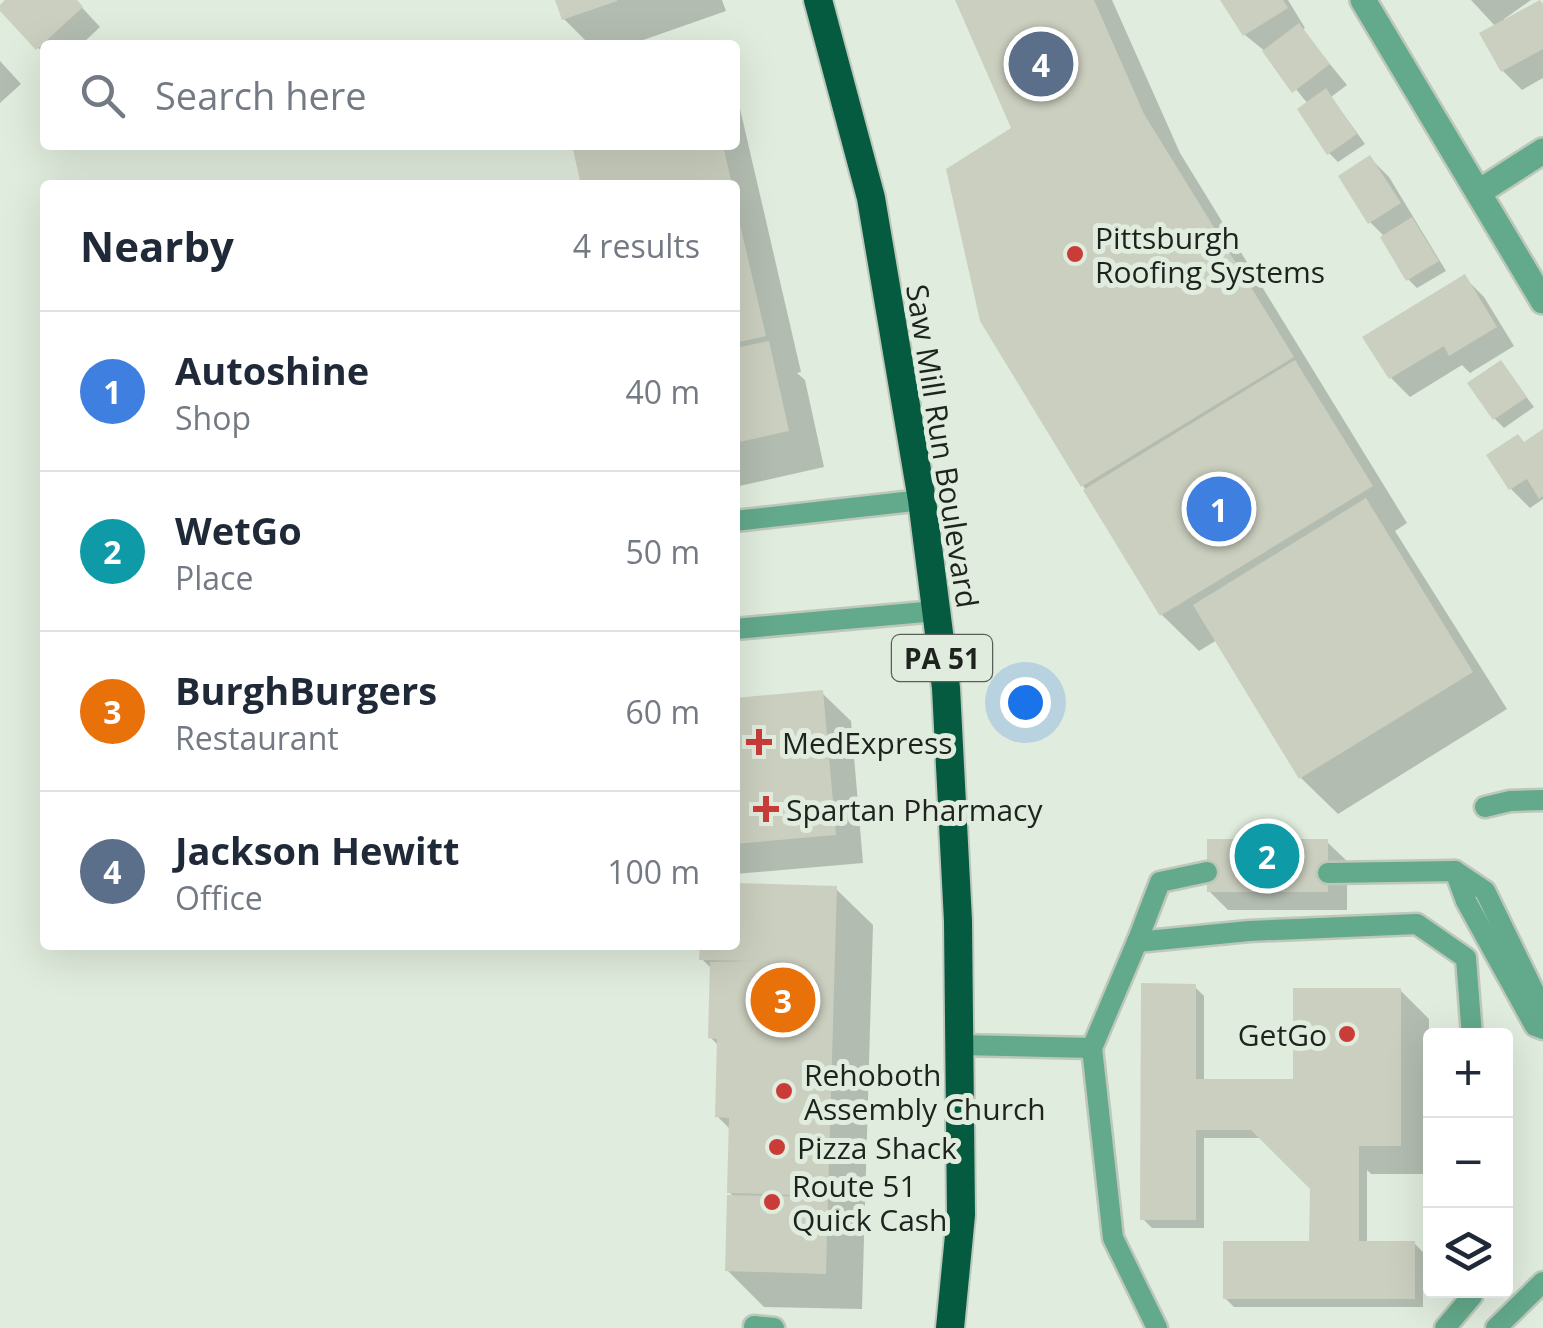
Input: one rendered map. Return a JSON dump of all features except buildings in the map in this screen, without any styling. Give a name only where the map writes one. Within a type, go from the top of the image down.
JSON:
[{"type":"highway","name":"Saw Mill Run Boulevard","points":[[818,0],[871,198],[922,500],[946,688],[958,922],[961,1215],[950,1328]]},
{"type":"street","points":[[1363,0],[1543,302]]},
{"type":"street","points":[[1479,192],[1543,152]]},
{"type":"lane","points":[[740,520],[922,500]]},
{"type":"lane","points":[[740,629],[936,611]]},
{"type":"lane","points":[[1485,806],[1543,800]]},
{"type":"lane","points":[[1157,1328],[1113,1238],[1092,1048],[1160,882],[1206,872]]},
{"type":"lane","points":[[1455,872],[1466,901],[1535,1026],[1543,1029]]},
{"type":"lane","points":[[1328,873],[1455,872],[1485,891],[1543,1010]]},
{"type":"lane","points":[[1137,942],[1248,931],[1417,924],[1466,958],[1471,1028]]},
{"type":"lane","points":[[959,1045],[1092,1048]]},
{"type":"lane","points":[[1496,1328],[1543,1282]]},
{"type":"lane","points":[[1446,1328],[1467,1298]]},
{"type":"place","name":"Jackson Hewitt","points":[[1041,64]]},
{"type":"place","name":"Pittsburgh Roofing Systems","points":[[1075,254]]},
{"type":"place","name":"Autoshine","points":[[1219,509]]},
{"type":"place","name":"MedExpress","points":[[759,742]]},
{"type":"place","name":"Spartan Pharmacy","points":[[766,809]]},
{"type":"place","name":"WetGo","points":[[1267,856]]},
{"type":"place","name":"BurghBurgers","points":[[783,1000]]},
{"type":"place","name":"GetGo","points":[[1347,1034]]},
{"type":"place","name":"Rehoboth Assembly Church","points":[[784,1091]]},
{"type":"place","name":"Pizza Shack","points":[[777,1147]]},
{"type":"place","name":"Route 51 Quick Cash","points":[[772,1202]]}]
